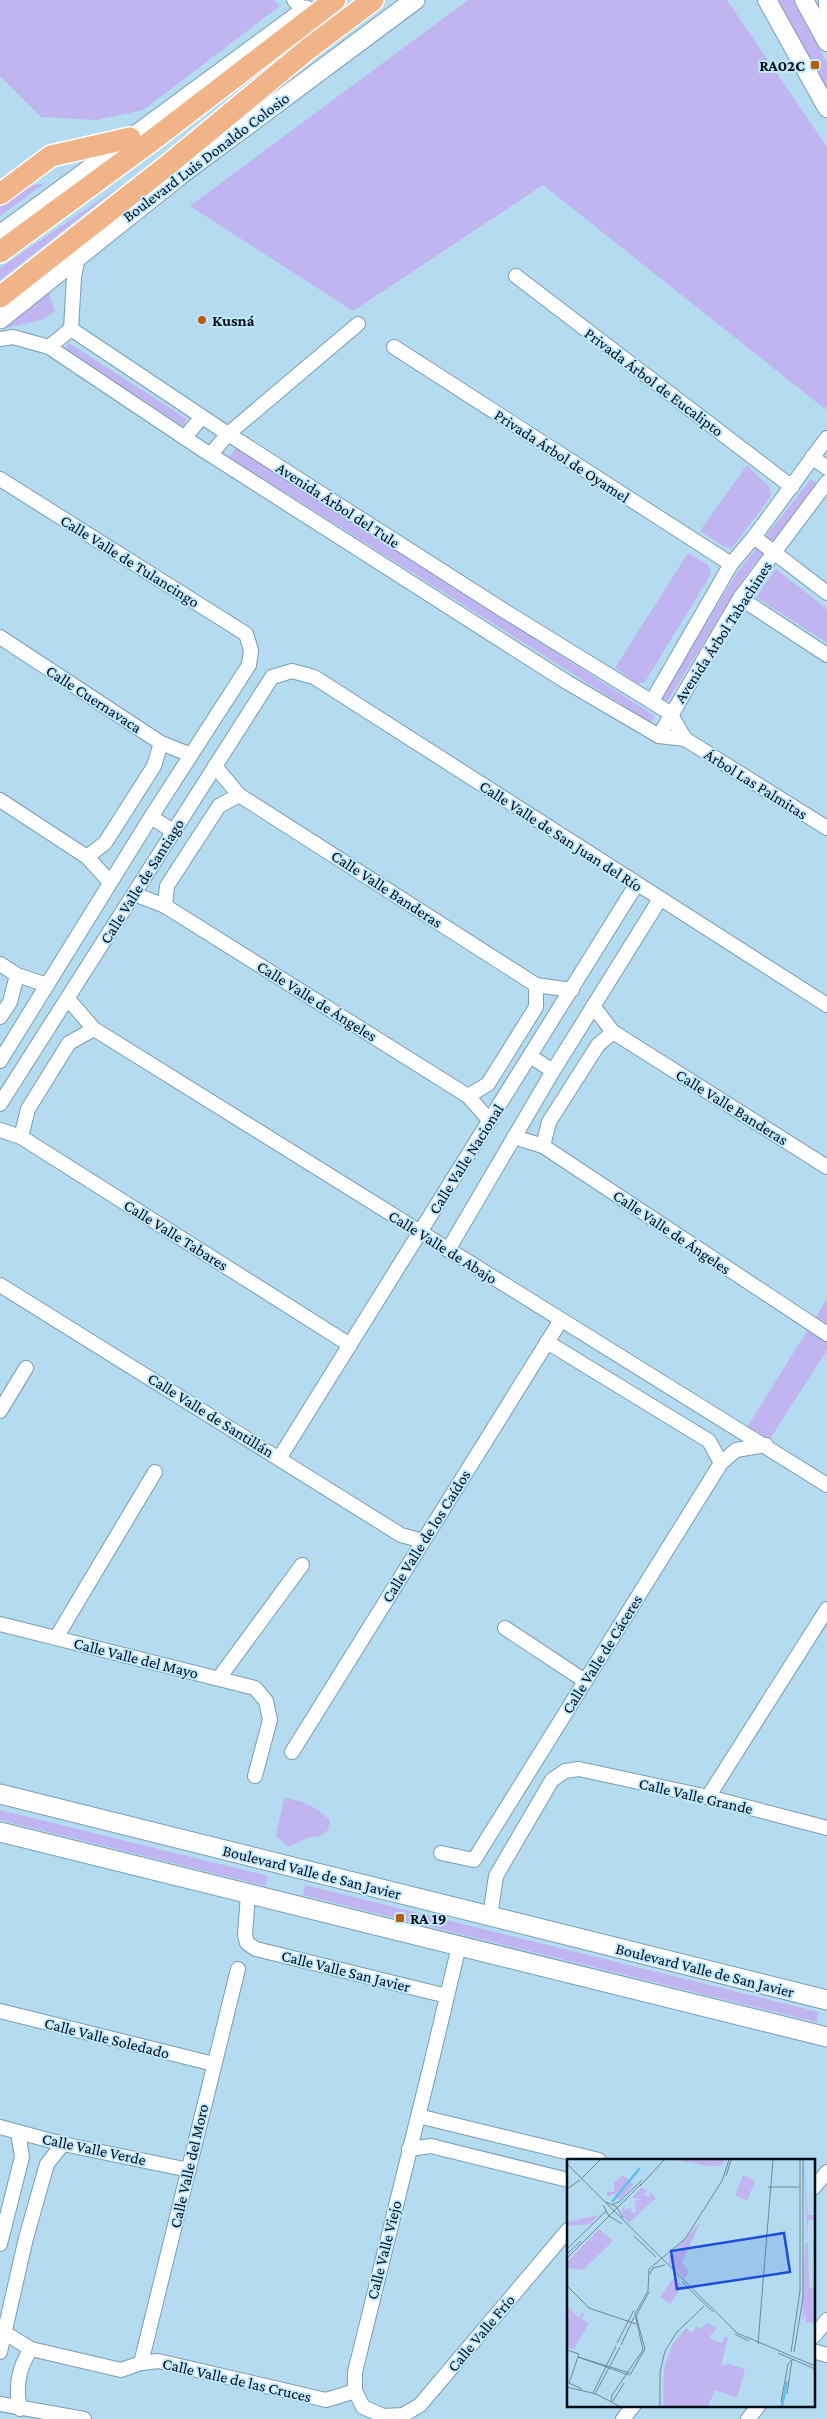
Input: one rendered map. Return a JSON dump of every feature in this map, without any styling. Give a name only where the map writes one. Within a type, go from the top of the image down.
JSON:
[{"type":"main road","points":[[0,252],[154,139],[335,0]]},
{"type":"main road","name":"Boulevard Luis Donaldo Colosio","points":[[0,298],[168,165],[308,49],[373,0]]},
{"type":"main road","name":"Boulevard Luis Donaldo Colosio","points":[[0,319],[180,175],[415,0]]},
{"type":"main road","points":[[0,235],[306,4]]},
{"type":"main road","points":[[0,194],[51,156],[130,138]]},
{"type":"main road","name":"Boulevard Valle de San Javier","points":[[0,1794],[827,2000]]},
{"type":"main road","points":[[0,1832],[827,2037]]},
{"type":"street","points":[[767,0],[827,108]]},
{"type":"street","points":[[804,0],[827,42]]},
{"type":"street","points":[[826,0],[827,33]]},
{"type":"street","points":[[49,347],[71,329],[74,277],[78,257]]},
{"type":"street","name":"Privada Árbol de Eucalipto","points":[[516,276],[792,487]]},
{"type":"street","points":[[211,454],[228,434],[358,324]]},
{"type":"street","name":"Avenida Árbol del Tule","points":[[71,329],[228,434],[503,610],[670,713]]},
{"type":"street","name":"Avenida Árbol del Tule","points":[[0,339],[13,337],[49,347],[211,454],[565,681],[659,736]]},
{"type":"street","name":"Privada Árbol de Oyamel","points":[[394,347],[731,564]]},
{"type":"street","points":[[185,437],[202,417]]},
{"type":"street","name":"Avenida Árbol Tabachines","points":[[652,701],[731,564],[754,537],[827,438]]},
{"type":"street","points":[[812,457],[827,468]]},
{"type":"street","name":"Calle Valle de Tulancingo","points":[[0,479],[246,634],[251,650]]},
{"type":"street","name":"Avenida Árbol Tabachines","points":[[659,736],[670,713],[740,598],[827,482]]},
{"type":"street","points":[[754,537],[827,593]]},
{"type":"street","points":[[740,598],[827,654]]},
{"type":"street","points":[[694,629],[714,641]]},
{"type":"street","name":"Calle Cuernavaca","points":[[0,638],[161,743],[191,755]]},
{"type":"street","name":"Calle Valle de Santiago","points":[[0,1061],[150,817],[249,666],[251,650]]},
{"type":"street","name":"Calle Valle de Santiago","points":[[0,1104],[272,677],[292,671]]},
{"type":"street","name":"Calle Valle de San Juan del Río","points":[[292,671],[314,677],[636,885],[827,1005]]},
{"type":"street","name":"Árbol Las Palmitas","points":[[670,713],[685,740]]},
{"type":"street","name":"Árbol Las Palmitas","points":[[659,736],[685,740],[827,828]]},
{"type":"street","points":[[87,856],[105,843],[154,766],[161,743]]},
{"type":"street","name":"Calle Valle Banderas","points":[[215,766],[239,795],[536,985],[572,990]]},
{"type":"street","points":[[166,906],[167,886],[219,806],[239,795]]},
{"type":"street","points":[[0,800],[87,856],[110,882]]},
{"type":"street","points":[[150,817],[173,831]]},
{"type":"street","name":"Calle Valle Nacional","points":[[280,1458],[636,885]]},
{"type":"street","name":"Calle Valle de Ángeles","points":[[134,894],[166,906],[468,1096],[490,1121]]},
{"type":"street","name":"Calle Valle Nacional","points":[[448,1250],[553,1071],[660,899]]},
{"type":"street","points":[[0,964],[17,975],[47,985]]},
{"type":"street","points":[[0,1017],[10,1002],[17,975]]},
{"type":"street","points":[[468,1096],[488,1084],[536,1008],[536,985]]},
{"type":"street","name":"Calle Valle de Abajo","points":[[68,999],[94,1028],[827,1485]]},
{"type":"street","name":"Calle Valle Banderas","points":[[594,1006],[613,1032],[827,1167]]},
{"type":"street","points":[[21,1137],[28,1109],[69,1043],[94,1028]]},
{"type":"street","points":[[543,1146],[549,1122],[598,1045],[613,1032]]},
{"type":"street","points":[[8,1049],[27,1060]]},
{"type":"street","points":[[530,1056],[553,1071]]},
{"type":"street","name":"Calle Valle Tabares","points":[[0,1130],[21,1137],[350,1345]]},
{"type":"street","name":"Calle Valle de Ángeles","points":[[514,1137],[543,1146],[827,1334]]},
{"type":"street","name":"Calle Valle de Santillán","points":[[0,1285],[401,1535],[423,1541]]},
{"type":"street","name":"Calle Valle de los Caídos","points":[[292,1752],[561,1320]]},
{"type":"street","points":[[547,1342],[710,1441],[721,1463]]},
{"type":"street","points":[[0,1411],[26,1368]]},
{"type":"street","name":"Calle Valle de Cáceres","points":[[441,1853],[474,1860],[721,1463],[736,1450],[766,1446]]},
{"type":"street","points":[[56,1638],[155,1472]]},
{"type":"street","points":[[219,1678],[302,1565]]},
{"type":"street","points":[[708,1797],[827,1609]]},
{"type":"street","name":"Calle Valle del Mayo","points":[[0,1624],[255,1688],[266,1701],[270,1720],[255,1776]]},
{"type":"street","points":[[505,1628],[585,1681]]},
{"type":"street","name":"Calle Valle Grande","points":[[490,1916],[496,1876],[552,1780],[565,1771],[579,1769],[708,1797],[827,1828]]},
{"type":"street","name":"Calle Valle San Javier","points":[[248,1894],[246,1943],[256,1949],[447,1996]]},
{"type":"street","name":"Calle Valle Viejo","points":[[355,2391],[355,2372],[459,1946]]},
{"type":"street","name":"Calle Valle del Moro","points":[[141,2363],[238,1969]]},
{"type":"street","name":"Calle Valle Soledado","points":[[0,2011],[214,2064]]},
{"type":"street","points":[[418,2116],[595,2159]]},
{"type":"street","name":"Calle Valle Verde","points":[[0,2127],[63,2144],[189,2170]]},
{"type":"street","points":[[18,2132],[22,2157],[1,2239],[26,2238]]},
{"type":"street","points":[[0,2352],[26,2238],[47,2164],[63,2144]]},
{"type":"street","points":[[409,2148],[431,2146],[567,2180]]},
{"type":"street","points":[[814,2187],[827,2172]]},
{"type":"street","name":"Calle Valle Frío","points":[[355,2391],[364,2407],[383,2416],[403,2415],[420,2405],[567,2231]]},
{"type":"street","points":[[814,2336],[827,2320]]},
{"type":"street","name":"Calle Valle de las Cruces","points":[[5,2333],[31,2349],[121,2370],[141,2363],[158,2362],[326,2400],[355,2391]]},
{"type":"street","points":[[20,2409],[16,2391],[22,2362],[31,2349]]},
{"type":"street","points":[[814,2351],[827,2355]]},
{"type":"street","points":[[0,2404],[84,2419]]},
{"type":"street","points":[[623,2419],[633,2406]]},
{"type":"street","points":[[748,2419],[758,2406]]},
{"type":"shaded area","points":[[0,0],[274,0],[280,6],[143,110],[97,120],[41,117],[0,76]]},
{"type":"shaded area","points":[[468,0],[727,0],[827,147],[827,406],[825,409],[543,185],[353,311],[190,206]]},
{"type":"shaded area","points":[[778,0],[793,0],[827,63],[827,92]]},
{"type":"shaded area","points":[[45,183],[0,216],[0,207],[28,186]]},
{"type":"shaded area","points":[[120,186],[0,280],[0,268]]},
{"type":"shaded area","points":[[48,290],[55,312],[41,320],[3,329],[0,325]]},
{"type":"shaded area","points":[[69,343],[187,419],[183,426],[64,349]]},
{"type":"shaded area","points":[[236,448],[655,716],[651,723],[229,457]]},
{"type":"shaded area","points":[[747,465],[769,487],[771,496],[732,548],[723,546],[700,531]]},
{"type":"shaded area","points":[[811,479],[817,484],[744,578],[666,703],[660,698],[737,573]]},
{"type":"shaded area","points":[[688,553],[708,565],[711,574],[645,682],[638,684],[615,668]]},
{"type":"shaded area","points":[[776,569],[827,609],[827,643],[756,597]]},
{"type":"shaded area","points":[[827,1299],[827,1350],[766,1445],[744,1432]]},
{"type":"shaded area","points":[[284,1798],[303,1802],[320,1811],[330,1820],[328,1830],[321,1836],[310,1837],[288,1847],[276,1836]]},
{"type":"shaded area","points":[[0,1810],[268,1876],[265,1886],[0,1820]]},
{"type":"shaded area","points":[[305,1885],[819,2012],[816,2022],[303,1895]]},
{"type":"place","name":"RA02C","points":[[815,65]]},
{"type":"place","name":"Kusná","points":[[202,320]]},
{"type":"place","name":"RA 19","points":[[400,1918]]}]
